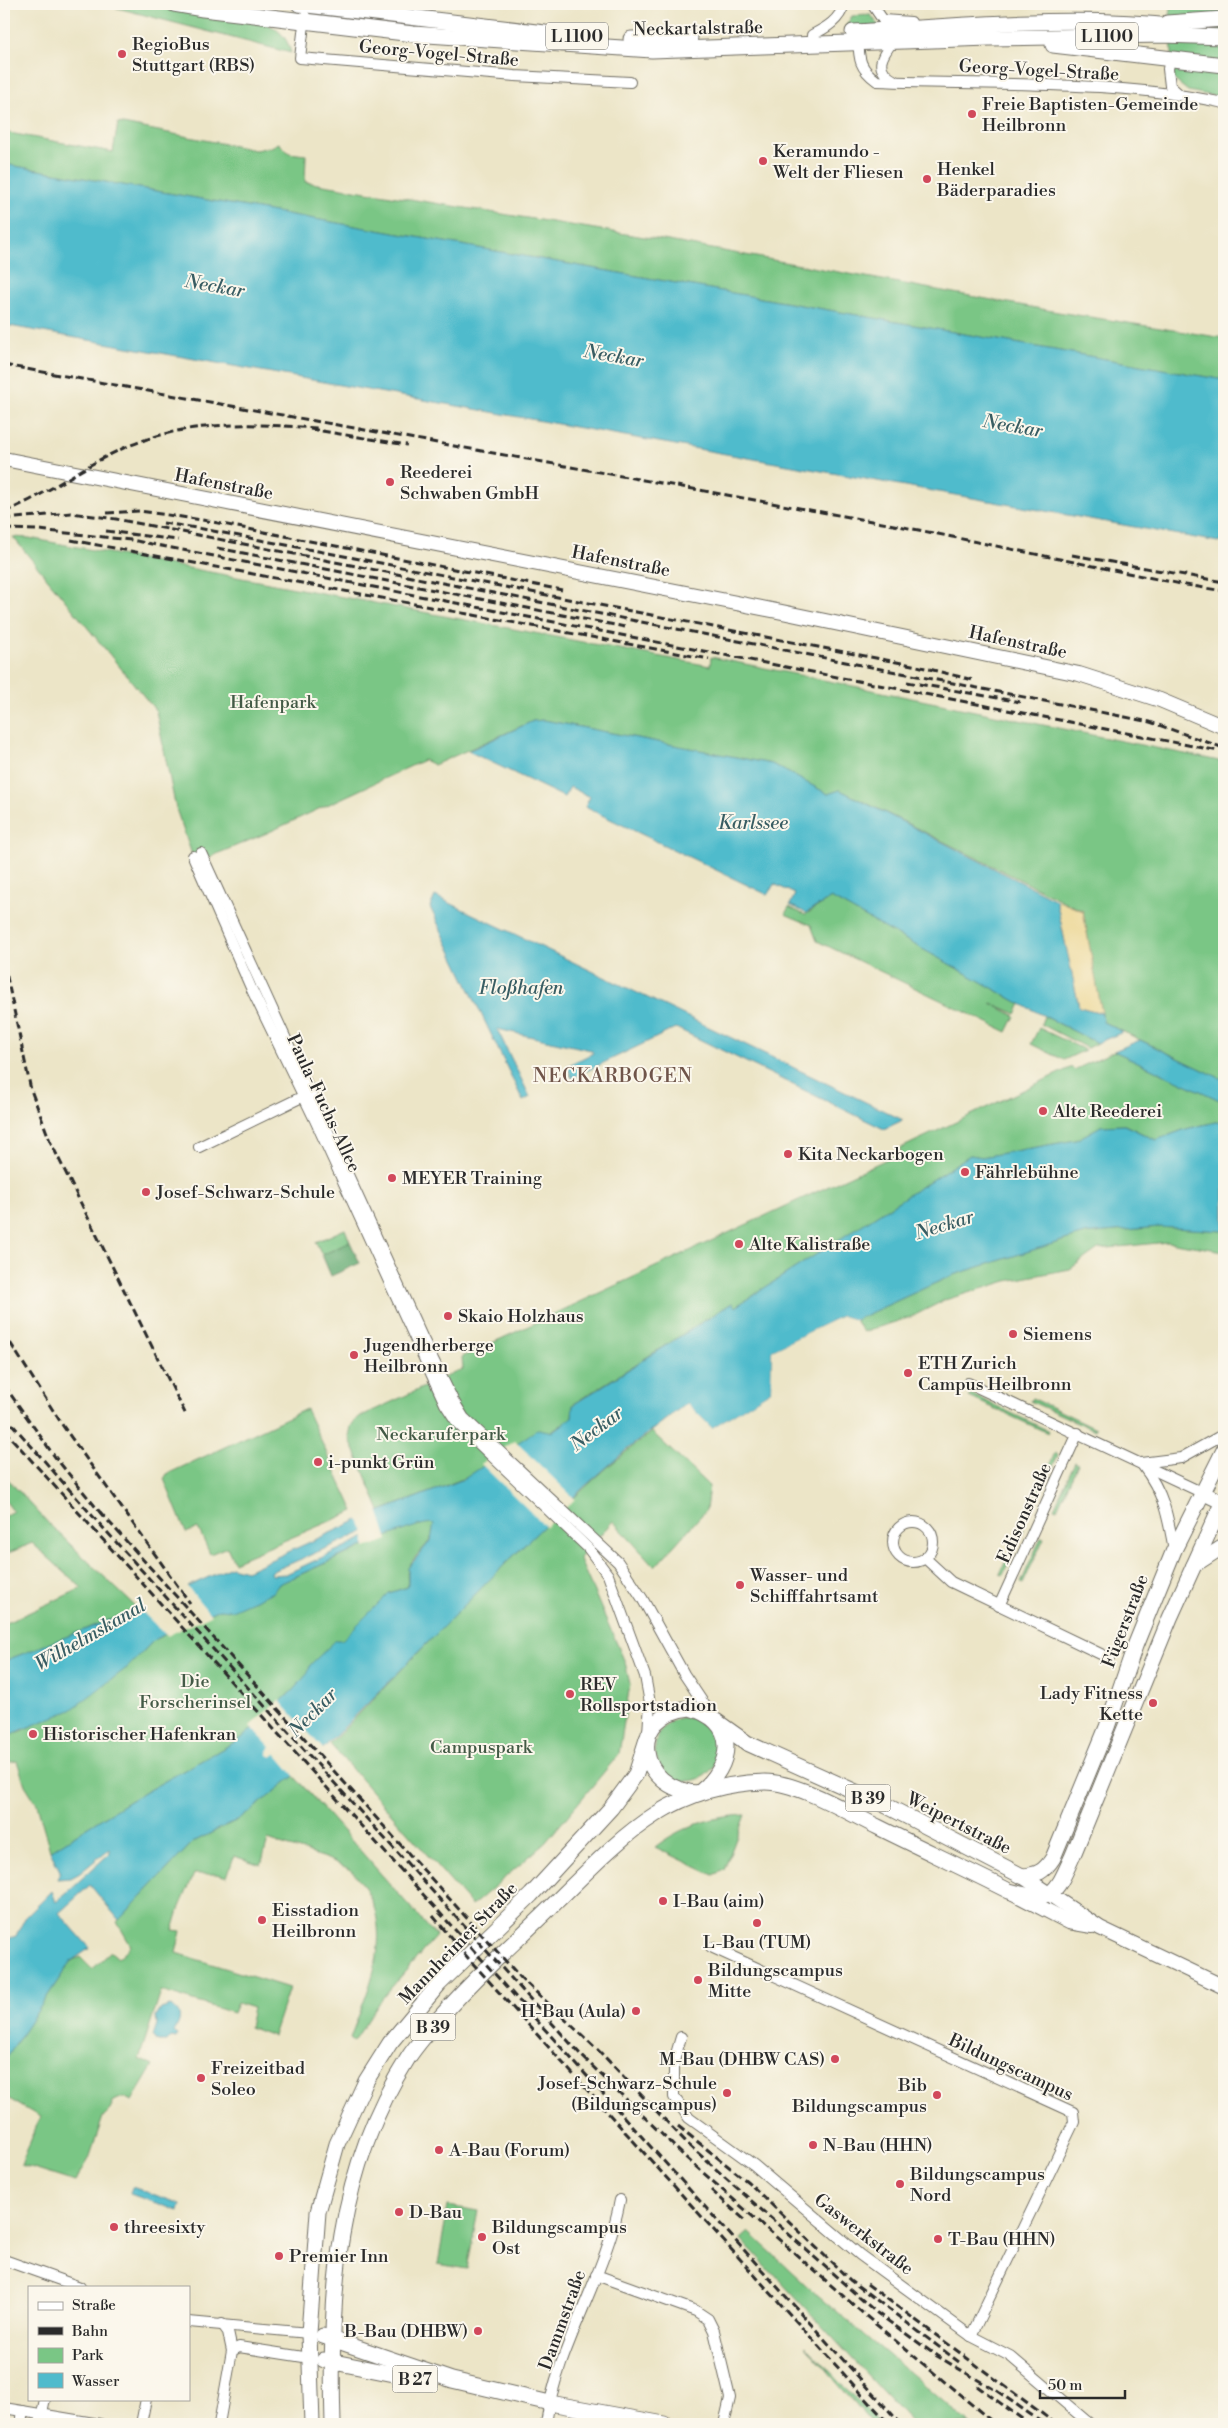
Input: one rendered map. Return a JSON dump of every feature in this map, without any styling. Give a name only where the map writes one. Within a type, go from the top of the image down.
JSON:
[{"type":"main road","name":"Neckartalstraße","points":[[174,4],[413,34],[652,50],[858,37],[980,24],[1062,22],[1156,24],[1224,31]]},
{"type":"main road","name":"Neckartalstraße","points":[[302,4],[529,32],[636,40],[812,35],[893,41],[1163,35],[1224,37]]},
{"type":"main road","points":[[1156,24],[1224,19]]},
{"type":"main road","points":[[989,38],[1224,65]]},
{"type":"main road","name":"Hafenstraße","points":[[4,459],[1079,674],[1160,700],[1224,727]]},
{"type":"main road","name":"Fügerstraße","points":[[1022,1876],[1037,1875],[1046,1868],[1053,1858],[1107,1727],[1135,1646],[1174,1550],[1224,1450]]},
{"type":"main road","points":[[1049,1895],[1058,1888],[1074,1855],[1193,1566],[1224,1502],[1203,1493]]},
{"type":"main road","points":[[1193,1566],[1224,1546]]},
{"type":"main road","name":"B 39","points":[[648,1739],[653,1726],[663,1716],[676,1710],[690,1708],[704,1712],[716,1721]]},
{"type":"main road","points":[[648,1739],[647,1756],[654,1772],[666,1783],[681,1791],[699,1793],[712,1783],[726,1758],[723,1732],[716,1721]]},
{"type":"main road","name":"Weipertstraße","points":[[716,1721],[747,1743],[887,1806],[1022,1876],[1100,1928],[1224,1988]]},
{"type":"main road","name":"Mannheimer Straße","points":[[312,2424],[309,2333],[318,2212],[337,2144],[366,2081],[390,2043],[439,1984],[531,1895],[611,1808],[636,1774],[648,1739]]},
{"type":"main road","name":"Weipertstraße","points":[[699,1793],[750,1783],[768,1782],[792,1787],[836,1806],[1069,1922],[1100,1928]]},
{"type":"main road","name":"B 39","points":[[333,2424],[331,2338],[336,2263],[343,2217],[367,2140],[408,2057],[454,2001],[625,1835],[669,1805],[699,1793]]},
{"type":"main road","name":"B 39","points":[[1009,1891],[1028,1897],[1049,1895]]},
{"type":"main road","points":[[329,2172],[354,2180]]},
{"type":"main road","points":[[309,2333],[331,2338],[420,2370],[500,2391]]},
{"type":"main road","name":"B 27","points":[[310,2358],[448,2385],[500,2391],[550,2403],[664,2424]]},
{"type":"street","name":"Georg-Vogel-Straße","points":[[302,4],[304,21],[300,58],[497,74],[630,82]]},
{"type":"street","points":[[812,35],[827,27],[842,11],[844,4]]},
{"type":"street","points":[[872,4],[884,20],[980,24]]},
{"type":"street","name":"Georg-Vogel-Straße","points":[[858,37],[858,56],[865,72],[877,81],[1038,85],[1180,95],[1224,103]]},
{"type":"street","points":[[893,41],[882,55],[880,66],[885,76],[895,82]]},
{"type":"street","points":[[1170,58],[1168,69],[1170,86],[1180,95]]},
{"type":"street","name":"Paula-Fuchs-Allee","points":[[307,1095],[262,985],[197,854],[252,990],[307,1095],[430,1363],[461,1421]]},
{"type":"street","points":[[252,990],[262,985]]},
{"type":"street","points":[[198,1147],[307,1095]]},
{"type":"street","points":[[968,1383],[1203,1493]]},
{"type":"street","points":[[461,1421],[596,1540],[618,1562],[642,1598],[684,1674],[716,1721]]},
{"type":"street","name":"Mannheimer Straße","points":[[461,1421],[588,1548],[608,1575],[646,1676],[650,1703],[648,1739]]},
{"type":"street","name":"Edisonstraße","points":[[999,1606],[1078,1433]]},
{"type":"street","points":[[1140,1463],[1181,1458],[1224,1434]]},
{"type":"street","points":[[1140,1463],[1152,1478],[1167,1511],[1174,1550]]},
{"type":"street","points":[[925,1558],[951,1582],[1109,1658]]},
{"type":"street","name":"Bildungscampus","points":[[712,1947],[1073,2112],[1074,2122],[971,2336]]},
{"type":"street","name":"Gaswerkstraße","points":[[681,2037],[674,2061],[674,2097],[689,2118],[754,2165],[853,2250],[971,2336],[1010,2356],[1090,2424]]},
{"type":"street","name":"Dammstraße","points":[[546,2424],[550,2403],[617,2216],[620,2200]]},
{"type":"street","points":[[4,2260],[78,2286]]},
{"type":"street","points":[[596,2275],[696,2311],[708,2319],[719,2352],[730,2398],[724,2424]]},
{"type":"street","points":[[190,2322],[309,2333]]},
{"type":"street","points":[[219,2424],[232,2350],[228,2332],[222,2324]]},
{"type":"street","points":[[232,2350],[240,2346],[310,2358]]},
{"type":"street","points":[[41,2419],[45,2400]]},
{"type":"street","points":[[141,2424],[146,2400]]},
{"type":"street","points":[[4,2408],[23,2411],[41,2419],[100,2424]]},
{"type":"street","points":[[20,2424],[23,2411]]},
{"type":"green space","points":[[102,4],[144,4],[263,21],[284,37],[291,53]]},
{"type":"green space","points":[[1170,4],[1224,4],[1224,98],[1188,91],[1173,79]]},
{"type":"green space","points":[[871,15],[879,26],[845,28],[852,16]]},
{"type":"green space","points":[[118,123],[255,150],[271,147],[279,143],[289,153],[306,155],[305,182],[663,240],[1058,312],[1224,338],[1224,380],[4,164],[4,132],[113,152]]},
{"type":"green space","name":"Hafenpark","points":[[13,537],[29,538],[710,666],[711,657],[1224,762],[1224,1080],[1103,1022],[1083,911],[840,790],[828,794],[772,764],[544,720],[533,721],[434,765],[424,760],[267,833],[195,863],[176,809],[156,711]]},
{"type":"green space","points":[[831,898],[1021,1004],[1016,1014],[991,1003],[1015,1016],[1007,1032],[817,941],[811,925],[785,914],[789,907],[805,915]]},
{"type":"green space","points":[[1044,1016],[1097,1043],[1087,1048],[1041,1024]]},
{"type":"green space","points":[[1039,1028],[1085,1050],[1064,1060],[1031,1044]]},
{"type":"green space","name":"Neckaruferpark","points":[[1114,1051],[1224,1102],[1224,1120],[1186,1129],[1156,1140],[1125,1125],[1101,1126],[1076,1140],[982,1157],[970,1155],[735,1307],[732,1303],[573,1404],[572,1417],[528,1447],[480,1471],[380,1511],[349,1437],[351,1426],[357,1418],[463,1369],[462,1357],[902,1152],[899,1149],[1072,1067],[1074,1070]]},
{"type":"green space","points":[[1158,1227],[1224,1231],[1224,1251],[1168,1242],[1098,1249],[1070,1269],[1007,1281],[945,1300],[911,1317],[863,1332],[855,1320],[953,1275],[1084,1234]]},
{"type":"green space","points":[[345,1229],[350,1242],[322,1255],[316,1242]]},
{"type":"green space","points":[[350,1242],[360,1263],[331,1276],[322,1255]]},
{"type":"green space","points":[[971,1394],[1049,1431],[1048,1433],[969,1397]]},
{"type":"green space","points":[[1032,1398],[1096,1428],[1095,1430],[1030,1401]]},
{"type":"green space","points":[[306,1409],[354,1511],[234,1562],[227,1547],[210,1554],[198,1528],[186,1533],[164,1479],[167,1474]]},
{"type":"green space","name":"Campuspark","points":[[652,1432],[709,1486],[706,1510],[655,1567],[613,1521],[579,1558],[625,1662],[630,1684],[619,1754],[545,1843],[472,1906],[330,1744],[511,1558],[579,1493]]},
{"type":"green space","points":[[1055,1453],[1058,1455],[1037,1501],[1034,1499]]},
{"type":"green space","points":[[1075,1462],[1078,1464],[1057,1509],[1054,1508]]},
{"type":"green space","points":[[4,1475],[50,1525],[138,1609],[4,1661],[4,1624],[82,1588],[32,1543],[4,1555],[4,1516],[13,1511],[4,1499]]},
{"type":"green space","name":"Die Forscherinsel","points":[[430,1522],[434,1524],[434,1531],[429,1542],[412,1561],[408,1569],[408,1587],[389,1593],[293,1690],[242,1738],[131,1800],[50,1851],[37,1804],[25,1785],[17,1761],[4,1763],[4,1737],[22,1731],[99,1687],[128,1667],[155,1639],[219,1609],[273,1592],[279,1584],[371,1543],[417,1524]]},
{"type":"green space","points":[[1021,1527],[1024,1529],[1003,1575],[1000,1574]]},
{"type":"green space","points":[[1041,1537],[1044,1538],[1023,1584],[1021,1583]]},
{"type":"green space","points":[[687,1717],[705,1723],[713,1731],[719,1749],[713,1767],[705,1775],[687,1781],[669,1775],[661,1767],[655,1749],[661,1731],[669,1723]]},
{"type":"green space","points":[[294,1776],[436,1936],[384,1996],[354,2041],[350,2038],[370,1984],[378,1947],[375,1909],[367,1891],[356,1875],[347,1868],[328,1859],[268,1840],[261,1865],[234,1856],[227,1877],[217,1874],[194,1874],[180,1907],[173,1930],[181,1931],[176,1953],[289,1988],[273,2036],[249,2027],[253,2008],[237,2003],[233,2013],[161,1991],[139,2059],[153,2066],[132,2101],[123,2097],[114,2101],[110,2110],[103,2117],[89,2159],[75,2182],[21,2165],[40,2117],[4,2096],[4,2061],[71,1961],[80,1957],[92,1969],[111,1952],[118,1958],[131,1946],[117,1922],[193,1842],[243,1817]]},
{"type":"green space","points":[[745,1815],[724,1870],[713,1875],[655,1847],[676,1833],[697,1824],[709,1820]]},
{"type":"green space","points":[[448,2206],[478,2211],[467,2269],[438,2264]]},
{"type":"green space","points":[[749,2232],[806,2285],[970,2424],[913,2424],[741,2239]]},
{"type":"green space","points":[[805,2345],[880,2424],[872,2424]]},
{"type":"sand","points":[[1056,900],[1083,911],[1102,1013],[1079,1007]]},
{"type":"water","name":"Neckar","points":[[4,164],[1224,380],[1224,543],[4,325]]},
{"type":"water","name":"Karlssee","points":[[544,720],[772,764],[828,794],[840,790],[1056,900],[1079,1007],[1102,1013],[1103,1022],[1123,1032],[1097,1043],[1021,1004],[831,898],[806,913],[790,905],[795,894],[774,884],[768,895],[585,807],[590,797],[570,787],[564,797],[468,751],[533,721]]},
{"type":"water","name":"Floßhafen","points":[[435,896],[903,1120],[884,1129],[676,1028],[572,1078],[567,1066],[593,1053],[591,1050],[497,1029],[530,1097],[523,1101],[430,907]]},
{"type":"water","points":[[1140,1040],[1224,1080],[1224,1102],[1114,1051]]},
{"type":"water","points":[[1224,1120],[1224,1231],[1158,1227],[1084,1234],[953,1275],[855,1320],[842,1316],[772,1350],[771,1391],[712,1428],[687,1403],[625,1451],[583,1488],[505,1564],[304,1768],[243,1817],[193,1842],[119,1920],[90,1885],[59,1913],[90,1948],[71,1961],[4,2061],[4,1940],[16,1936],[25,1918],[52,1891],[56,1902],[110,1853],[109,1849],[71,1878],[57,1879],[60,1871],[50,1851],[131,1800],[242,1738],[293,1690],[308,1673],[310,1665],[336,1640],[342,1640],[389,1593],[408,1587],[408,1568],[431,1540],[434,1524],[424,1524],[407,1529],[334,1559],[279,1584],[273,1592],[232,1610],[219,1609],[155,1639],[128,1667],[71,1710],[4,1737],[4,1661],[138,1609],[231,1567],[246,1571],[363,1518],[464,1479],[538,1429],[553,1432],[572,1417],[573,1405],[732,1303],[735,1307],[970,1155],[982,1157],[1076,1140],[1101,1126],[1124,1125],[1156,1140],[1186,1129]],"holes":[[[366,1531],[368,1536],[286,1574],[272,1575],[271,1572]]]},
{"type":"water","points":[[170,2006],[177,2011],[180,2017],[174,2032],[178,2035],[176,2038],[171,2037],[167,2042],[158,2042],[153,2036],[157,2024],[156,2017],[161,2009]]},
{"type":"water","points":[[132,2187],[181,2204],[179,2211],[130,2194]]},
{"type":"pier","points":[[842,1316],[855,1320],[852,1322],[843,1318],[775,1351],[773,1392],[713,1430],[710,1430],[687,1407],[671,1419],[670,1417],[687,1403],[712,1428],[771,1391],[772,1350]]},
{"type":"pier","points":[[515,1441],[575,1499],[546,1527],[481,1464]]},
{"type":"pier","points":[[378,1510],[388,1540],[365,1548],[365,1534],[358,1518]]},
{"type":"pier","points":[[185,1584],[211,1615],[167,1636],[136,1606]]},
{"type":"pier","points":[[279,1700],[325,1751],[296,1778],[276,1754],[272,1757],[268,1755],[267,1751],[270,1747],[250,1726]]},
{"type":"railway","points":[[4,365],[899,526],[1186,585],[1224,591]]},
{"type":"railway","points":[[4,512],[30,500],[107,456],[160,435],[210,426],[262,425],[318,428]]},
{"type":"railway","points":[[310,429],[407,445]]},
{"type":"railway","points":[[107,513],[140,511],[202,520],[562,590]]},
{"type":"railway","points":[[4,519],[71,513],[116,519],[1150,722],[1224,748]]},
{"type":"railway","points":[[163,523],[203,529],[917,666],[973,680]]},
{"type":"railway","points":[[4,529],[39,530],[131,540],[1219,751]]},
{"type":"railway","points":[[106,531],[178,540]]},
{"type":"railway","points":[[71,540],[709,659]]},
{"type":"railway","points":[[217,548],[625,627]]},
{"type":"railway","points":[[1072,555],[1224,582]]},
{"type":"railway","points":[[907,682],[1020,702]]},
{"type":"railway","points":[[4,963],[31,1090],[50,1141],[186,1415]]},
{"type":"railway","points":[[4,1333],[63,1426],[190,1603]]},
{"type":"railway","points":[[4,1385],[55,1457],[103,1516]]},
{"type":"railway","points":[[4,1415],[97,1521],[580,2054],[684,2156],[866,2316],[995,2424]]},
{"type":"railway","points":[[4,1430],[901,2424]]},
{"type":"railway","points":[[100,1512],[521,1978],[601,2053],[689,2145],[877,2313],[937,2356],[997,2391],[1044,2424]]},
{"type":"railway","points":[[433,1916],[468,1958],[889,2424]]},
{"type":"railway","points":[[678,2126],[748,2182],[850,2280],[959,2362]]},
{"type":"railway","points":[[711,2190],[746,2221]]},
{"type":"railway","points":[[867,2284],[1056,2424]]},
{"type":"railway","points":[[977,2386],[1029,2424]]},
{"type":"place","name":"RegioBus Stuttgart (RBS)","points":[[122,54]]},
{"type":"place","name":"Freie Baptisten-Gemeinde Heilbronn","points":[[972,114]]},
{"type":"place","name":"Keramundo - Welt der Fliesen","points":[[763,161]]},
{"type":"place","name":"Henkel Bäderparadies","points":[[927,179]]},
{"type":"place","name":"Reederei Schwaben GmbH","points":[[390,482]]},
{"type":"place","name":"Alte Reederei","points":[[1043,1111]]},
{"type":"place","name":"Kita Neckarbogen","points":[[788,1154]]},
{"type":"place","name":"Fährlebühne","points":[[965,1172]]},
{"type":"place","name":"MEYER Training","points":[[392,1178]]},
{"type":"place","name":"Josef-Schwarz-Schule","points":[[146,1192]]},
{"type":"place","name":"Alte Kalistraße","points":[[739,1244]]},
{"type":"place","name":"Skaio Holzhaus","points":[[448,1316]]},
{"type":"place","name":"Siemens","points":[[1013,1334]]},
{"type":"place","name":"Jugendherberge Heilbronn","points":[[354,1355]]},
{"type":"place","name":"ETH Zurich Campus Heilbronn","points":[[908,1373]]},
{"type":"place","name":"i-punkt Grün","points":[[318,1462]]},
{"type":"place","name":"Wasser- und Schifffahrtsamt","points":[[740,1585]]},
{"type":"place","name":"REV Rollsportstadion","points":[[570,1694]]},
{"type":"place","name":"Lady Fitness Kette","points":[[1153,1703]]},
{"type":"place","name":"Historischer Hafenkran","points":[[33,1734]]},
{"type":"place","name":"I-Bau (aim)","points":[[663,1901]]},
{"type":"place","name":"Eisstadion Heilbronn","points":[[262,1920]]},
{"type":"place","name":"L-Bau (TUM)","points":[[757,1923]]},
{"type":"place","name":"Bildungscampus Mitte","points":[[698,1980]]},
{"type":"place","name":"H-Bau (Aula)","points":[[636,2011]]},
{"type":"place","name":"M-Bau (DHBW CAS)","points":[[835,2059]]},
{"type":"place","name":"Freizeitbad Soleo","points":[[201,2078]]},
{"type":"place","name":"Josef-Schwarz-Schule (Bildungscampus)","points":[[727,2093]]},
{"type":"place","name":"Bib Bildungscampus","points":[[937,2095]]},
{"type":"place","name":"N-Bau (HHN)","points":[[813,2145]]},
{"type":"place","name":"A-Bau (Forum)","points":[[439,2150]]},
{"type":"place","name":"Bildungscampus Nord","points":[[900,2184]]},
{"type":"place","name":"D-Bau","points":[[399,2212]]},
{"type":"place","name":"threesixty","points":[[114,2227]]},
{"type":"place","name":"Bildungscampus Ost","points":[[482,2237]]},
{"type":"place","name":"T-Bau (HHN)","points":[[938,2239]]},
{"type":"place","name":"Premier Inn","points":[[279,2256]]},
{"type":"place","name":"B-Bau (DHBW)","points":[[478,2331]]},
{"type":"district","name":"NECKARBOGEN","points":[[613,1075]]},
{"type":"water label","name":"Wilhelmskanal","points":[[90,1634]]}]
